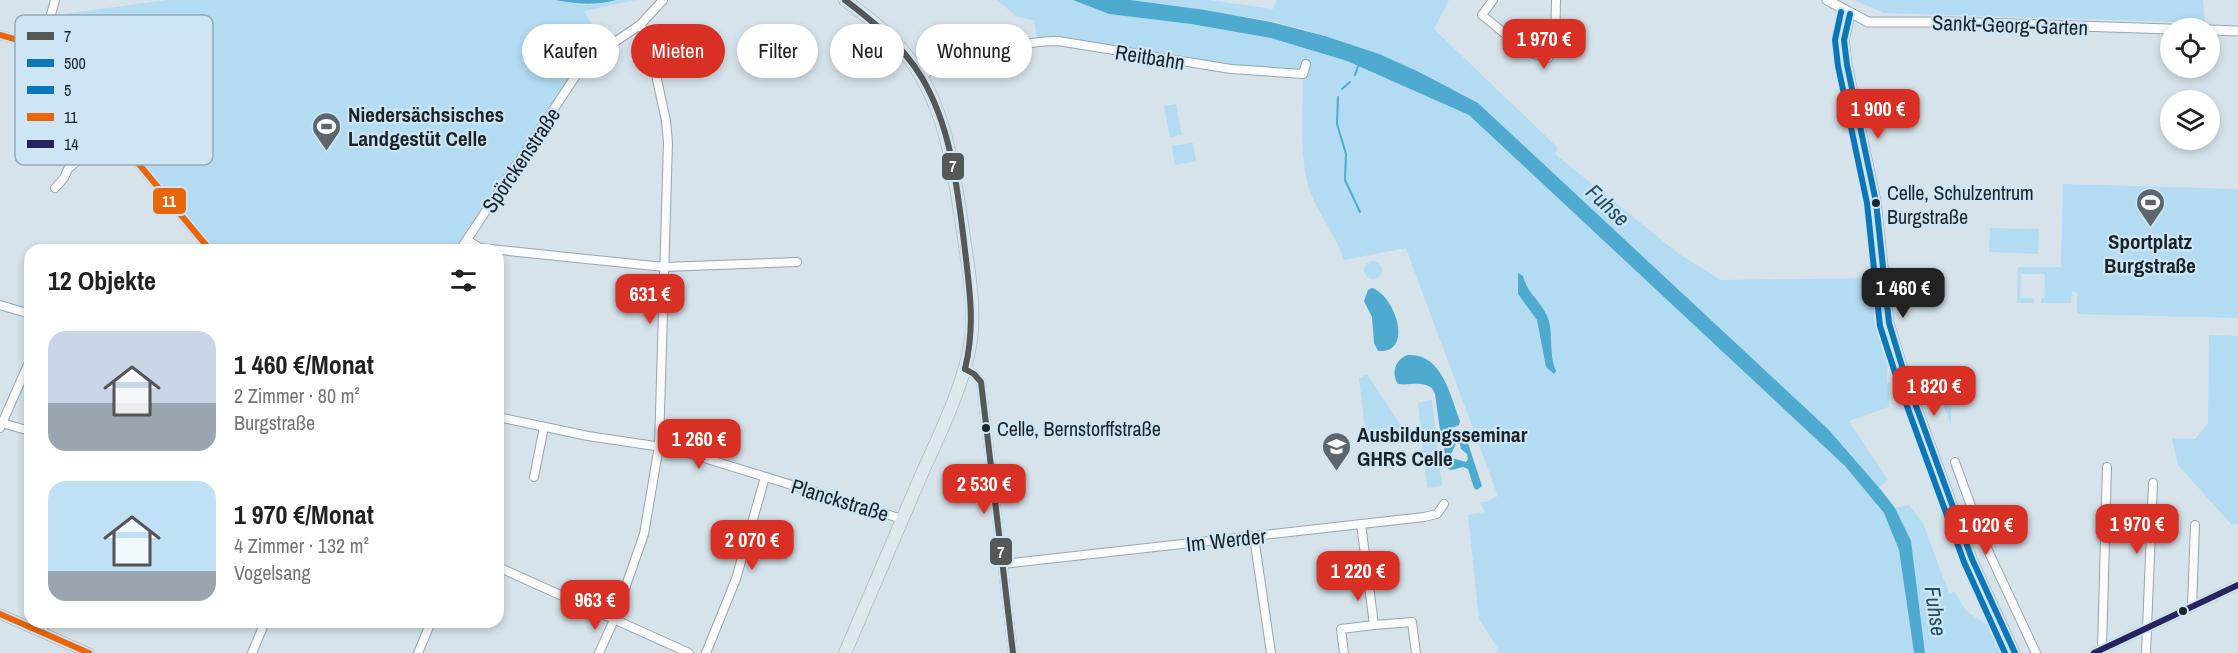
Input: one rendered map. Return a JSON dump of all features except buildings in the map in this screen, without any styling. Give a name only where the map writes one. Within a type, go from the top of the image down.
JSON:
[{"type":"main road","points":[[845,0],[888,35],[916,69]]},
{"type":"main road","points":[[845,653],[965,369],[972,331],[971,297],[949,147],[939,113],[922,78]]},
{"type":"street","points":[[51,15],[55,0]]},
{"type":"street","name":"Spörckenstraße","points":[[641,24],[663,0]]},
{"type":"street","points":[[1493,0],[1482,15],[1527,52],[1548,57],[1555,49],[1556,0]]},
{"type":"street","name":"Sankt-Georg-Garten","points":[[1827,0],[1869,22],[1950,22],[2160,29]]},
{"type":"street","points":[[1850,14],[1844,40],[1847,64],[1876,202],[1883,277],[1892,332],[1929,445],[1972,559],[2015,653]]},
{"type":"street","points":[[2220,30],[2238,31]]},
{"type":"street","name":"Spörckenstraße","points":[[464,244],[585,62],[631,31]]},
{"type":"street","points":[[0,35],[15,39]]},
{"type":"street","name":"Reitbahn","points":[[1032,42],[1058,41],[1231,69],[1303,74],[1306,64]]},
{"type":"street","points":[[599,653],[614,620],[644,534],[659,446],[668,143],[666,121],[657,78]]},
{"type":"street","points":[[55,188],[73,165]]},
{"type":"street","points":[[139,165],[205,244]]},
{"type":"street","points":[[467,240],[474,244]]},
{"type":"street","points":[[504,250],[664,267],[797,262]]},
{"type":"street","points":[[0,305],[24,312]]},
{"type":"street","points":[[965,369],[981,382],[1013,653]]},
{"type":"street","points":[[24,374],[1,426],[24,430]]},
{"type":"street","name":"Planckstraße","points":[[504,418],[588,436],[659,446],[902,519]]},
{"type":"street","points":[[534,477],[544,427]]},
{"type":"street","points":[[1955,462],[1984,542],[2036,653]]},
{"type":"street","points":[[2102,649],[2107,467]]},
{"type":"street","points":[[706,653],[736,579],[765,477]]},
{"type":"street","points":[[2146,653],[2153,483]]},
{"type":"street","name":"Im Werder","points":[[1003,564],[1424,517],[1437,514],[1444,504]]},
{"type":"street","points":[[1361,524],[1374,626]]},
{"type":"street","points":[[2192,607],[2195,525]]},
{"type":"street","points":[[1254,537],[1271,653]]},
{"type":"street","points":[[504,570],[689,653]]},
{"type":"street","points":[[2094,653],[2238,585]]},
{"type":"street","points":[[0,614],[24,624]]},
{"type":"street","points":[[1344,653],[1341,629],[1412,622],[1416,653]]},
{"type":"street","points":[[33,628],[89,653]]},
{"type":"street","points":[[42,632],[44,628]]},
{"type":"street","points":[[252,653],[262,628]]},
{"type":"street","points":[[418,653],[428,628]]},
{"type":"shaded area","name":"Niedersächsisches Landgestüt Celle","points":[[167,0],[555,0],[583,5],[616,0],[636,0],[584,11],[592,24],[522,24],[522,78],[574,78],[460,244],[207,244],[142,165],[213,165],[213,15],[56,15]]},
{"type":"shaded area","points":[[997,0],[1073,0],[1109,14],[1191,24],[1271,38],[1347,61],[1469,115],[1845,466],[1884,513],[1899,550],[1914,653],[1498,653],[1497,647],[1479,619],[1468,515],[1485,512],[1480,502],[1486,502],[1498,496],[1406,248],[1344,260],[1311,194],[1304,166],[1303,74],[1210,67],[1083,46],[1038,44],[1034,20],[1017,17]]},
{"type":"shaded area","points":[[1130,0],[1209,0],[1273,9],[1277,0],[1449,0],[1434,29],[1558,148],[1555,154],[1679,254],[1721,280],[1872,278],[1888,347],[1889,407],[1849,421],[1888,480],[1879,488],[1828,429],[1478,103],[1377,55],[1298,28],[1235,15]]},
{"type":"shaded area","points":[[1854,0],[2203,0],[2205,18],[2160,18],[2160,22],[1884,13]]},
{"type":"shaded area","points":[[1176,104],[1182,135],[1170,137],[1164,106]]},
{"type":"shaded area","points":[[1193,143],[1196,161],[1175,165],[1172,146]]},
{"type":"shaded area","name":"Sportplatz Burgstraße","points":[[2063,184],[2238,189],[2238,318],[2077,314],[2077,293],[2072,291],[2071,303],[2041,303],[2041,299],[2044,298],[2045,274],[2021,274],[2020,298],[2034,298],[2034,303],[2017,303],[2018,267],[2061,267]]},
{"type":"shaded area","points":[[1990,228],[2039,229],[2038,254],[1989,252]]},
{"type":"shaded area","points":[[1369,261],[1377,261],[1382,266],[1380,277],[1369,279],[1364,274],[1364,266]]},
{"type":"shaded area","points":[[2209,335],[2238,336],[2238,523],[2232,525],[2178,465],[2172,438],[2195,439],[2208,423]]},
{"type":"shaded area","points":[[1930,366],[1940,366],[1952,374],[1951,426]]},
{"type":"shaded area","points":[[1367,374],[1411,441],[1374,445],[1366,439],[1359,378]]},
{"type":"shaded area","points":[[1432,400],[1442,486],[1427,488],[1418,403]]},
{"type":"shaded area","points":[[1909,505],[1923,523],[1949,593],[1955,592],[1966,611],[2000,633],[2009,653],[1925,653],[1911,541],[1895,508]]},
{"type":"water","points":[[555,0],[616,0],[586,4]]},
{"type":"water","points":[[1073,0],[1130,0],[1271,22],[1325,36],[1379,54],[1478,103],[1828,429],[1881,490],[1895,508],[1911,541],[1925,653],[1914,653],[1899,550],[1884,513],[1845,466],[1469,115],[1347,61],[1271,38],[1191,24],[1109,14]]},
{"type":"water","points":[[1518,273],[1523,276],[1549,322],[1552,357],[1556,371],[1554,374],[1546,367],[1537,320],[1518,294]]},
{"type":"water","points":[[1372,288],[1388,301],[1398,323],[1396,343],[1389,349],[1378,351],[1374,343],[1372,317],[1364,301],[1368,290]]},
{"type":"water","points":[[1408,355],[1420,356],[1437,368],[1448,388],[1460,421],[1459,425],[1443,432],[1440,430],[1435,394],[1432,388],[1419,384],[1398,384],[1395,375],[1397,363]]},
{"type":"water","points":[[1465,434],[1482,486],[1477,490],[1474,488],[1468,469],[1463,467],[1451,470],[1447,468],[1443,442],[1445,439]],"holes":[[[1456,444],[1460,444],[1461,449],[1467,454],[1466,462],[1452,458],[1451,454]]]},
{"type":"waterway","points":[[1355,75],[1359,63]]},
{"type":"waterway","points":[[1342,89],[1350,82]]},
{"type":"waterway","points":[[1338,97],[1337,124],[1346,154],[1345,180],[1360,212]]},
{"type":"transit line","name":"7","points":[[845,0],[877,26],[906,55],[922,78],[940,116],[955,178],[969,290],[971,320],[965,369]]},
{"type":"transit line","name":"5","points":[[1841,12],[1835,40],[1838,66],[1867,203],[1880,326],[1964,562],[2005,653]]},
{"type":"transit line","name":"500","points":[[1850,14],[1844,40],[1847,65],[1876,202],[1889,323],[1905,376],[1972,559],[2015,653]]},
{"type":"transit line","name":"11","points":[[0,35],[15,39]]},
{"type":"transit line","name":"11","points":[[140,165],[205,244]]},
{"type":"transit line","name":"7","points":[[965,369],[981,382],[1013,653]]},
{"type":"transit line","name":"14","points":[[2094,653],[2238,585]]},
{"type":"transit line","name":"11","points":[[0,614],[24,625]]},
{"type":"transit line","name":"11","points":[[32,628],[89,653]]},
{"type":"place","name":"Niedersächsisches Landgestüt Celle","points":[[327,152]]},
{"type":"place","name":"Celle, Schulzentrum Burgstraße","points":[[1876,203]]},
{"type":"place","name":"Sportplatz Burgstraße","points":[[2150,228]]},
{"type":"place","name":"Celle, Bernstorffstraße","points":[[986,428]]},
{"type":"place","name":"Ausbildungsseminar GHRS Celle","points":[[1336,472]]},
{"type":"water label","name":"Fuhse","points":[[1608,205]]},
{"type":"water label","name":"Fuhse","points":[[1936,611]]}]
